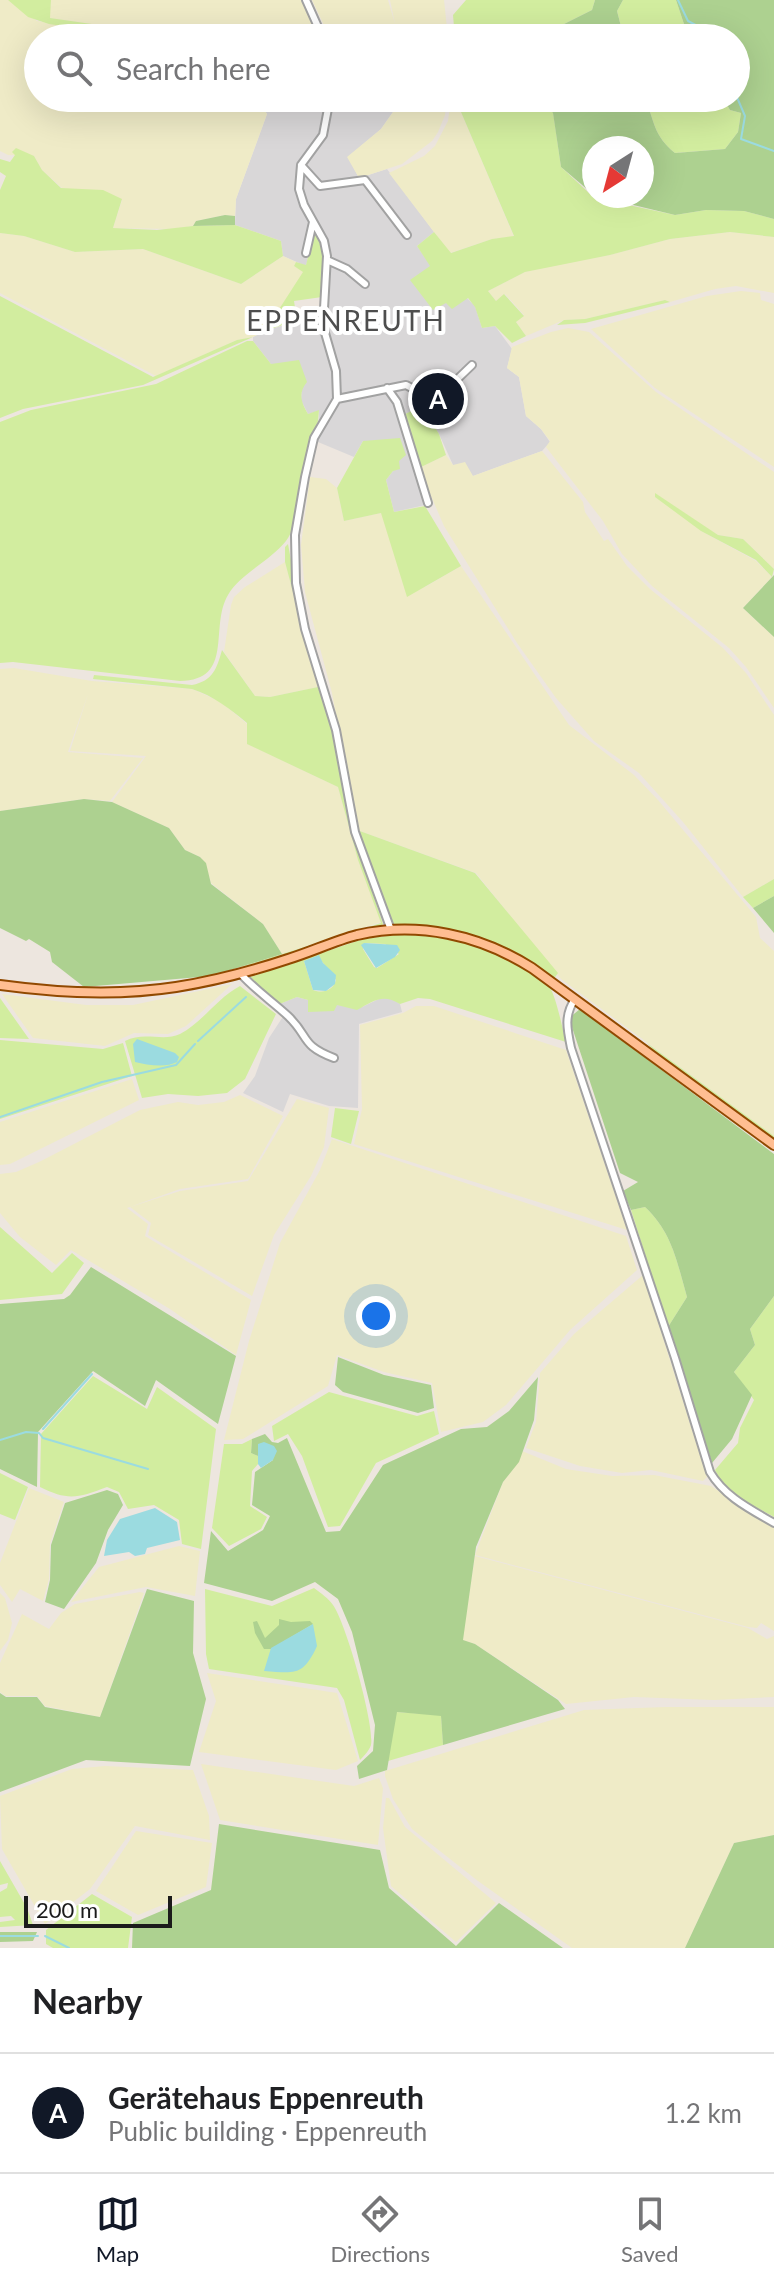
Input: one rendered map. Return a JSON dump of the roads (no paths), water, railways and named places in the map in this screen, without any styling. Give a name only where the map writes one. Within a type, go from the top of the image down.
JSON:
[{"type":"main road","points":[[0,985],[53,992],[176,987],[240,973],[354,936],[391,930],[446,932],[494,947],[532,968],[774,1145]]},
{"type":"street","points":[[306,0],[317,24]]},
{"type":"street","points":[[327,112],[323,135],[301,165],[299,189],[324,241],[327,260],[323,326],[336,371],[337,399],[314,438],[305,477],[295,535],[296,583],[305,629],[336,730],[355,832],[391,930]]},
{"type":"street","points":[[301,165],[320,186],[365,180],[407,235]]},
{"type":"street","points":[[306,253],[313,222]]},
{"type":"street","points":[[327,260],[347,269],[365,284]]},
{"type":"street","points":[[337,399],[406,385],[427,396],[447,389],[472,365]]},
{"type":"street","points":[[387,388],[397,402],[428,503]]},
{"type":"street","points":[[240,973],[263,997],[290,1018],[314,1051],[334,1058]]},
{"type":"street","points":[[575,999],[566,1018],[571,1048],[710,1472],[733,1499],[774,1523]]},
{"type":"water","points":[[361,945],[397,945],[400,950],[395,957],[376,968]]},
{"type":"water","points":[[319,955],[336,975],[335,984],[326,991],[313,990],[304,961]]},
{"type":"water","points":[[137,1039],[175,1053],[179,1057],[177,1062],[151,1065],[135,1062],[133,1044]]},
{"type":"water","points":[[264,1442],[274,1446],[277,1451],[273,1460],[261,1468],[258,1464],[258,1444]]},
{"type":"water","points":[[155,1508],[177,1522],[180,1540],[147,1548],[145,1554],[135,1556],[129,1552],[104,1556],[107,1540],[120,1519]]},
{"type":"water","points":[[313,1624],[317,1646],[302,1668],[290,1672],[264,1671],[271,1648]]},
{"type":"waterway","points":[[678,0],[688,21],[694,24]]},
{"type":"waterway","points":[[743,112],[741,139],[774,151]]},
{"type":"waterway","points":[[198,1041],[246,997]]},
{"type":"waterway","points":[[0,1117],[102,1082],[176,1065],[195,1044]]},
{"type":"waterway","points":[[43,1429],[92,1374]]},
{"type":"waterway","points":[[0,1440],[26,1432],[39,1433],[43,1438],[148,1469]]},
{"type":"waterway","points":[[0,1936],[38,1936]]},
{"type":"waterway","points":[[45,1936],[69,1948]]},
{"type":"place","name":"Gerätehaus Eppenreuth","points":[[438,399]]},
{"type":"district","name":"EPPENREUTH","points":[[346,321]]}]
